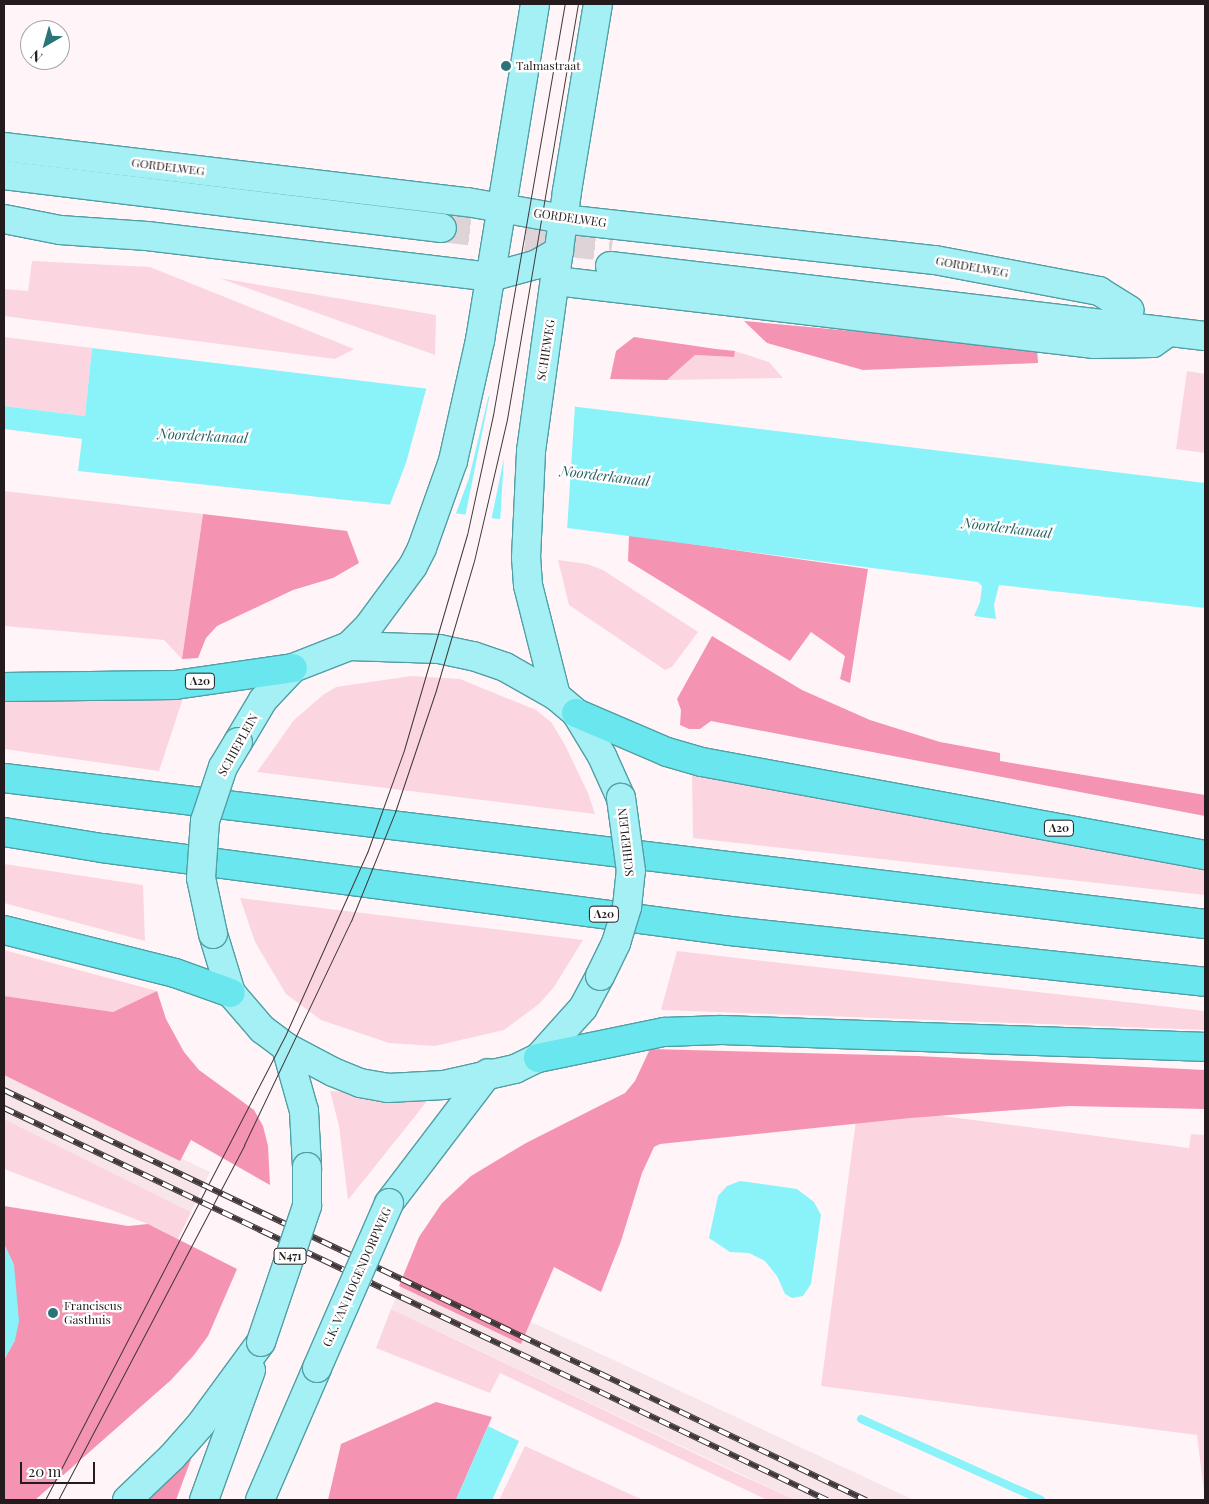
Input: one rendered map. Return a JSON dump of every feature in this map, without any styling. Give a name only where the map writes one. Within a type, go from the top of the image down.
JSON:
[{"type":"highway","name":"A20","points":[[4,687],[175,685],[292,668]]},
{"type":"highway","name":"A20","points":[[576,713],[660,749],[702,762],[1205,855]]},
{"type":"highway","points":[[4,778],[1205,924]]},
{"type":"highway","name":"A20","points":[[4,832],[102,848],[730,931],[1205,982]]},
{"type":"highway","points":[[4,930],[175,973],[231,994]]},
{"type":"highway","points":[[538,1058],[664,1032],[722,1030],[1205,1047]]},
{"type":"main road","points":[[350,646],[368,627],[412,566],[422,548],[453,461],[480,340],[535,4]]},
{"type":"main road","name":"SCHIEWEG","points":[[556,696],[528,586],[526,558],[531,451],[556,281],[563,219],[598,4]]},
{"type":"main road","name":"GORDELWEG","points":[[4,147],[502,207],[563,219],[935,260],[1099,291],[1129,310]]},
{"type":"main road","points":[[4,175],[441,236],[4,192]]},
{"type":"main road","points":[[4,219],[60,230],[148,236],[491,277],[535,265],[560,251]]},
{"type":"main road","name":"GORDELWEG","points":[[1205,320],[1129,310],[611,257],[1205,336]]},
{"type":"main road","points":[[556,281],[1094,344],[1153,343],[1169,332]]},
{"type":"main road","name":"SCHIEPLEIN","points":[[350,646],[439,649],[472,656],[505,667],[556,696],[576,713],[602,756],[621,798],[631,871],[627,907],[616,943],[584,1008],[538,1058],[515,1069],[444,1085],[388,1088],[360,1083],[286,1047],[262,1029],[231,994],[213,934],[201,878],[205,821],[224,767],[264,700],[292,668],[350,646]]},
{"type":"main road","name":"N471","points":[[204,1500],[261,1342],[307,1206],[304,1111],[286,1047]]},
{"type":"main road","name":"G.K. VAN HOGENDORPWEG","points":[[260,1500],[389,1203],[488,1074]]},
{"type":"main road","points":[[127,1500],[172,1457],[201,1424],[261,1342]]},
{"type":"shaded area","points":[[32,261],[150,267],[354,349],[335,359],[4,316],[4,289],[28,291]]},
{"type":"shaded area","points":[[219,278],[436,315],[435,355]]},
{"type":"shaded area","points":[[744,321],[1037,348],[1038,363],[863,370],[767,343]]},
{"type":"shaded area","points":[[4,337],[92,348],[85,416],[4,406]]},
{"type":"shaded area","points":[[634,337],[735,351],[734,357],[695,355],[667,380],[610,379],[616,351]]},
{"type":"shaded area","points":[[735,351],[769,362],[783,378],[667,380],[695,355],[734,357]]},
{"type":"shaded area","points":[[1187,371],[1205,374],[1205,453],[1176,449]]},
{"type":"shaded area","points":[[4,491],[203,514],[182,659],[164,640],[4,626]]},
{"type":"shaded area","points":[[203,514],[347,531],[359,563],[333,578],[293,590],[217,626],[206,638],[198,658],[182,659]]},
{"type":"shaded area","points":[[629,535],[868,569],[850,683],[840,679],[845,656],[811,632],[790,661],[628,561]]},
{"type":"shaded area","points":[[558,560],[587,564],[603,570],[698,632],[672,667],[665,670],[569,605]]},
{"type":"shaded area","points":[[712,636],[802,690],[870,720],[940,742],[1000,753],[1000,761],[1205,795],[1205,816],[711,721],[700,729],[689,729],[680,725],[681,710],[677,699]]},
{"type":"shaded area","points":[[411,676],[460,679],[536,710],[551,722],[564,743],[588,793],[595,814],[257,772],[294,720],[323,695],[336,687]]},
{"type":"shaded area","points":[[186,689],[159,771],[4,749],[4,699]]},
{"type":"shaded area","points":[[692,772],[1205,866],[1205,895],[693,838]]},
{"type":"shaded area","points":[[4,864],[143,885],[145,941],[4,903]]},
{"type":"shaded area","points":[[240,898],[583,940],[554,987],[539,1004],[504,1030],[435,1046],[389,1043],[321,1020],[286,994],[255,942]]},
{"type":"shaded area","points":[[4,950],[157,991],[113,1012],[4,996]]},
{"type":"shaded area","points":[[677,951],[1205,1011],[1205,1030],[661,1010]]},
{"type":"shaded area","points":[[157,991],[166,1019],[184,1052],[199,1070],[254,1110],[263,1126],[268,1146],[270,1185],[191,1140],[180,1161],[4,1075],[4,996],[113,1012]]},
{"type":"shaded area","points":[[650,1049],[917,1056],[1205,1070],[1205,1109],[1069,1106],[910,1118],[660,1144],[654,1147],[642,1173],[621,1241],[601,1292],[554,1267],[521,1344],[399,1286],[419,1237],[442,1203],[471,1176],[526,1143],[625,1093],[635,1081]]},
{"type":"shaded area","points":[[4,1075],[210,1172],[191,1212],[4,1119]]},
{"type":"shaded area","points":[[330,1091],[432,1095],[348,1200],[339,1126]]},
{"type":"shaded area","points":[[858,1105],[1189,1148],[1191,1134],[1205,1135],[1205,1500],[1197,1435],[821,1386]]},
{"type":"shaded area","points":[[4,1119],[191,1212],[178,1239],[148,1224],[4,1169]]},
{"type":"shaded area","points":[[4,1206],[128,1226],[148,1224],[237,1269],[208,1336],[194,1355],[171,1380],[35,1500],[4,1500],[4,1360],[15,1340],[13,1263],[4,1244]]},
{"type":"shaded area","points":[[409,1266],[914,1500],[796,1500],[391,1309]]},
{"type":"shaded area","points":[[391,1309],[796,1500],[767,1500],[500,1373],[490,1393],[376,1348]]},
{"type":"shaded area","points":[[436,1402],[492,1417],[456,1500],[328,1500],[341,1444]]},
{"type":"shaded area","points":[[525,1446],[634,1496],[644,1500],[499,1500]]},
{"type":"shaded area","points":[[193,1454],[176,1500],[142,1500]]},
{"type":"water","name":"Noorderkanaal","points":[[92,348],[1205,483],[1205,608],[999,585],[994,605],[996,619],[974,616],[980,602],[982,586],[978,582],[393,505],[78,471],[82,439],[4,429],[4,406],[85,416]]},
{"type":"water","points":[[740,1181],[797,1189],[814,1202],[821,1215],[811,1284],[803,1296],[792,1298],[785,1294],[777,1276],[765,1261],[749,1253],[730,1252],[709,1238],[718,1196],[727,1186]]},
{"type":"water","points":[[4,1244],[14,1265],[19,1321],[15,1340],[4,1360]]},
{"type":"water","points":[[488,1426],[519,1441],[492,1500],[456,1500]]},
{"type":"pier","points":[[427,386],[489,394],[469,478],[455,516],[389,507],[406,463]]},
{"type":"pier","points":[[490,394],[575,405],[567,531],[500,522],[504,458],[491,521],[465,517]]},
{"type":"waterway","points":[[861,1419],[1041,1500]]},
{"type":"tunnel","points":[[442,228],[612,248]]},
{"type":"tram line","points":[[45,1500],[285,1036],[367,853],[404,750],[467,535],[493,415],[565,4]]},
{"type":"tram line","points":[[58,1500],[244,1145],[351,921],[395,812],[436,690],[474,561],[507,419],[578,4]]},
{"type":"railway","points":[[4,1090],[866,1500]]},
{"type":"railway","points":[[4,1108],[827,1500]]},
{"type":"place","name":"Talmastraat","points":[[506,66]]},
{"type":"place","name":"Franciscus Gasthuis","points":[[53,1313]]}]
